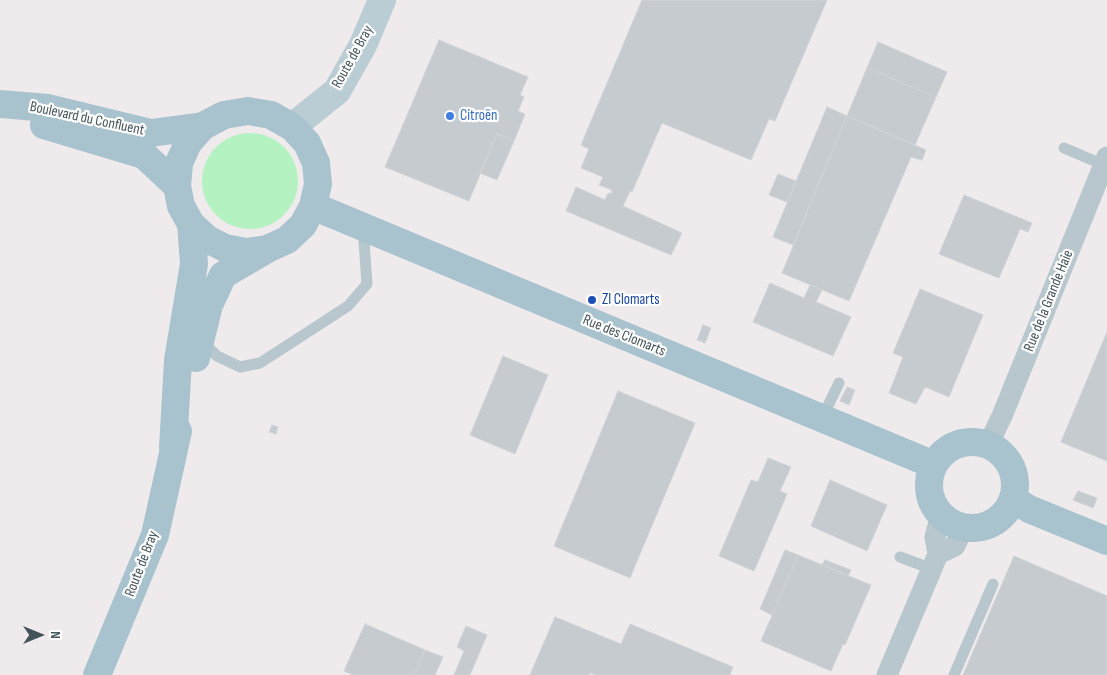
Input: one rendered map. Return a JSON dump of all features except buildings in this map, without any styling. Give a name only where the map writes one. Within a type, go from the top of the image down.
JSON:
[{"type":"main road","name":"Route de Bray","points":[[292,127],[337,91],[363,45],[382,0]]},
{"type":"main road","name":"Boulevard du Confluent","points":[[0,104],[48,108],[152,133],[203,126]]},
{"type":"main road","name":"Boulevard du Confluent","points":[[0,111],[144,155],[177,186]]},
{"type":"main road","points":[[248,111],[272,115],[292,127],[307,143],[316,163],[318,184],[314,206],[303,225],[287,240],[267,249],[246,252],[225,248],[206,239],[191,224],[182,206],[177,186],[179,164],[188,143],[203,126],[224,115],[248,111]]},
{"type":"main road","name":"Rue des Clomarts","points":[[314,206],[934,465]]},
{"type":"main road","name":"Route de Bray","points":[[173,448],[178,360],[194,264],[191,224]]},
{"type":"main road","name":"Route de Bray","points":[[97,675],[155,535],[173,448],[209,305],[223,275],[267,249]]},
{"type":"main road","points":[[963,442],[976,442],[988,445],[1000,451],[1008,461],[1015,479],[1014,498],[1008,510],[988,526],[976,528],[952,521],[933,504],[929,491],[934,465],[941,455],[951,447],[963,442]]},
{"type":"main road","points":[[1014,498],[1029,509],[1107,541]]},
{"type":"street","name":"Rue de la Grande Haie","points":[[988,445],[1002,416],[1106,163]]},
{"type":"street","points":[[887,675],[935,562],[935,537],[952,521]]},
{"type":"lane","points":[[1064,148],[1106,163]]},
{"type":"lane","points":[[202,331],[207,346],[217,356],[240,366],[260,363],[348,306],[367,284],[363,227]]},
{"type":"lane","points":[[822,418],[839,383]]},
{"type":"lane","points":[[900,557],[935,562]]},
{"type":"lane","points":[[954,675],[993,584]]},
{"type":"green space","points":[[250,133],[268,137],[284,147],[294,163],[298,181],[294,199],[284,215],[268,225],[250,229],[232,225],[216,215],[206,199],[202,181],[206,163],[216,147],[232,137]]},
{"type":"place","name":"Citroën","points":[[450,116]]},
{"type":"place","name":"ZI Clomarts","points":[[592,300]]}]
